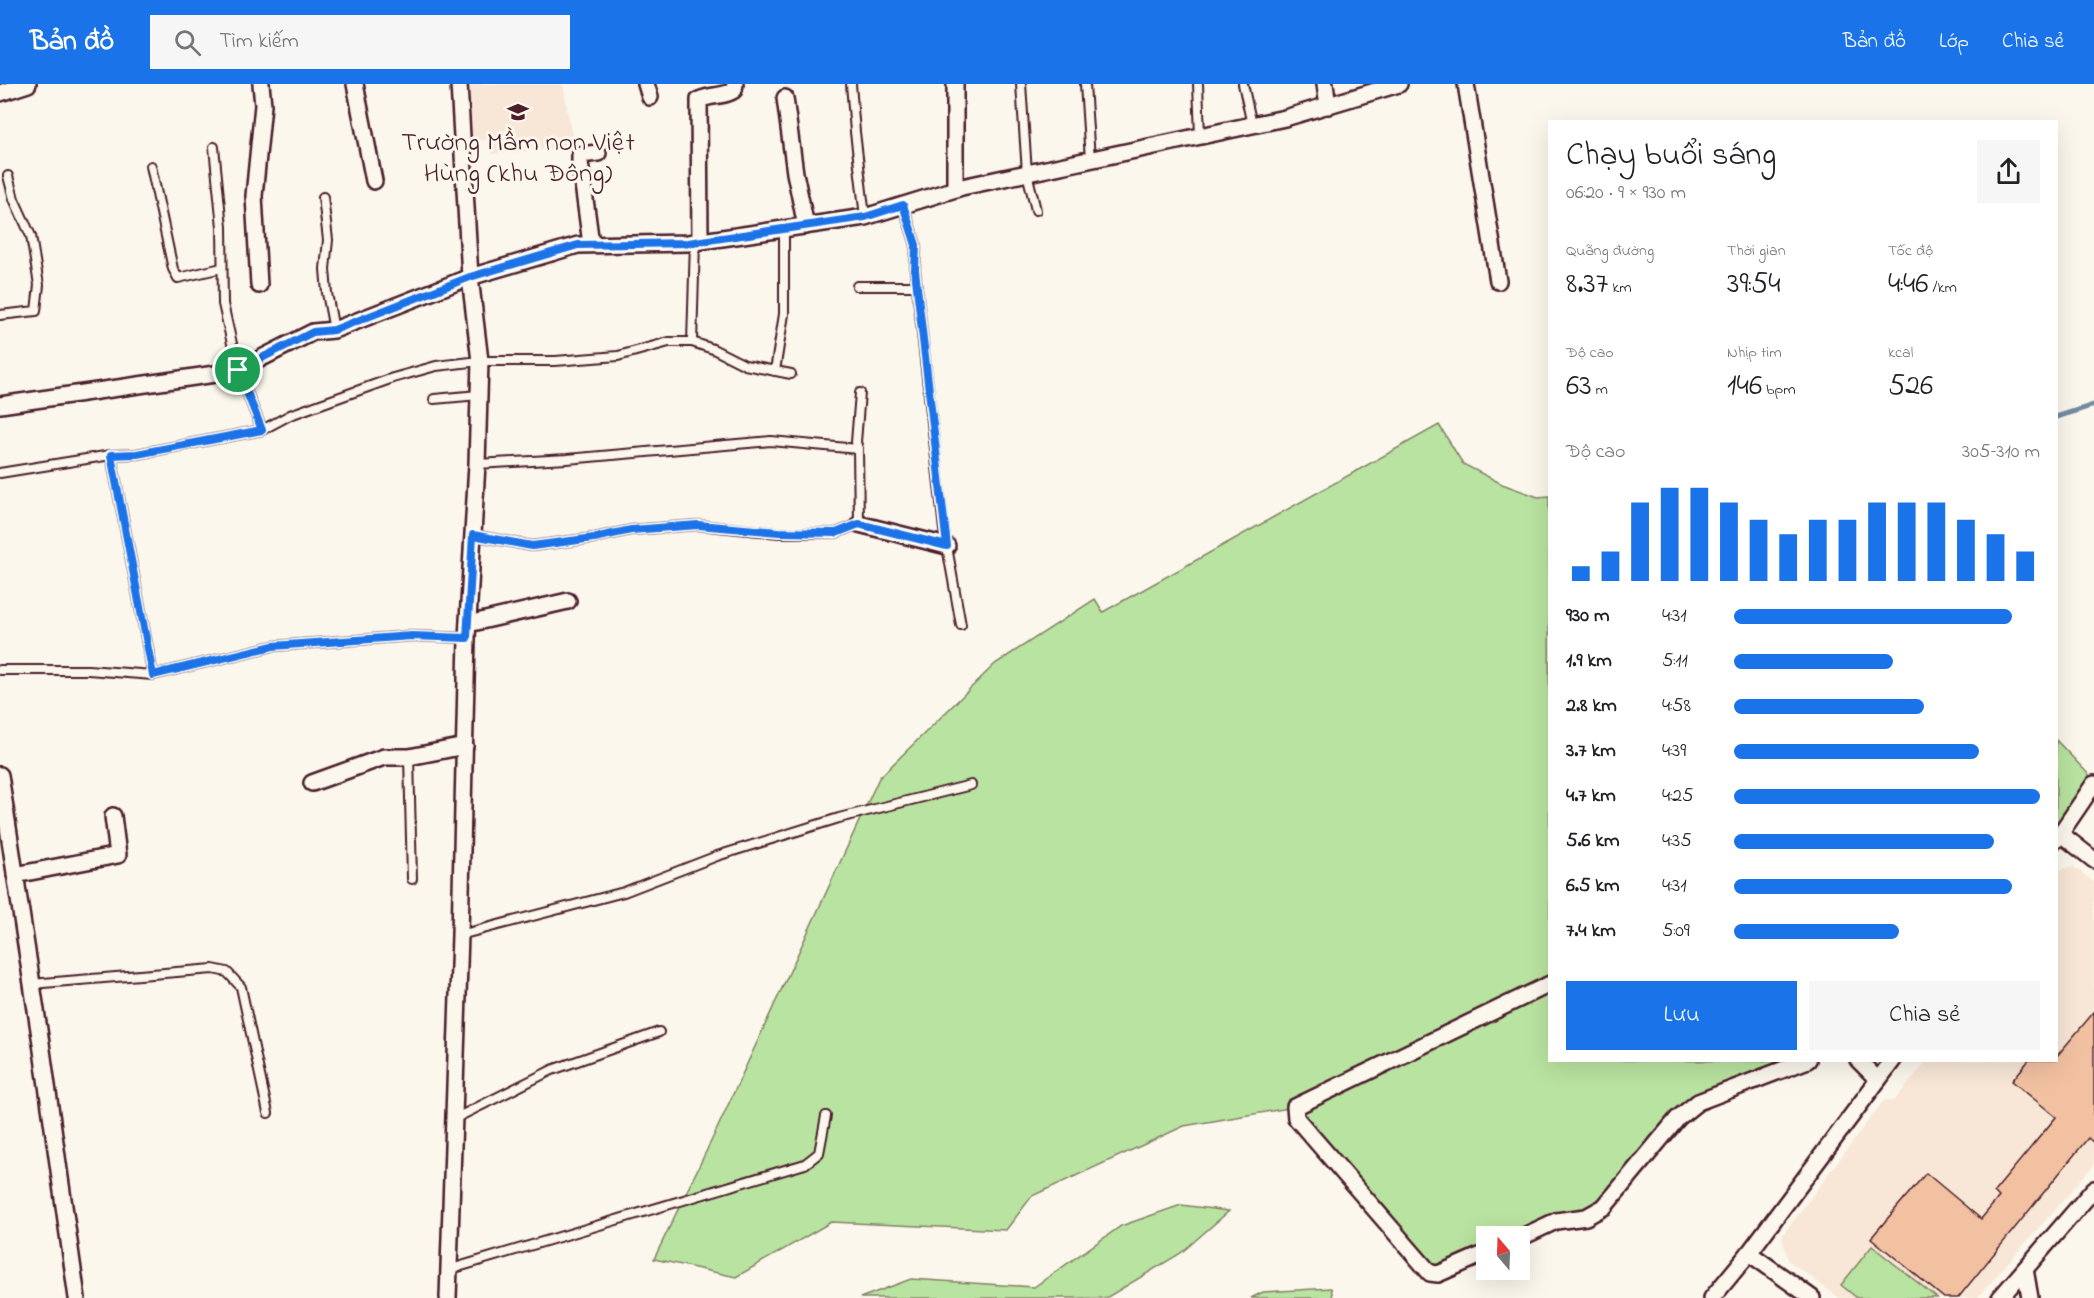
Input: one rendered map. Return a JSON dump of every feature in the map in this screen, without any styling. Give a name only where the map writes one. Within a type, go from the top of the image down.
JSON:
[{"type":"street","points":[[0,93],[28,84]]},
{"type":"street","points":[[259,285],[254,196],[263,105],[261,84]]},
{"type":"street","points":[[355,84],[374,181]]},
{"type":"street","points":[[448,1298],[467,631],[477,464],[480,361],[470,277],[459,84]]},
{"type":"street","points":[[697,242],[699,100],[710,94],[728,94],[734,90],[735,84]]},
{"type":"street","points":[[955,84],[955,189]]},
{"type":"street","points":[[1325,84],[1328,106]]},
{"type":"street","points":[[1466,84],[1498,280]]},
{"type":"street","points":[[0,405],[238,370],[313,332],[334,330],[470,277],[578,245],[697,242],[865,217],[955,189],[1285,118],[1392,85]]},
{"type":"street","points":[[785,98],[795,173],[806,226]]},
{"type":"street","points":[[591,244],[580,155],[598,153]]},
{"type":"street","points":[[859,524],[947,546]]},
{"type":"street","points":[[467,631],[568,601]]},
{"type":"street","points":[[312,783],[384,758],[409,757],[465,746]]},
{"type":"street","points":[[0,775],[4,829],[15,874],[77,1298]]},
{"type":"street","points":[[2094,784],[2059,837],[2094,860]]},
{"type":"street","points":[[15,874],[118,855],[113,816]]},
{"type":"street","points":[[1476,1257],[1438,1274],[1430,1273],[1296,1118],[1295,1107],[1548,985]]},
{"type":"street","points":[[1530,1233],[1556,1221],[1586,1216],[1604,1207],[1678,1118],[1698,1102],[1803,1062]]},
{"type":"street","points":[[1860,1062],[1878,1080]]},
{"type":"street","points":[[1712,1298],[1749,1253],[1892,1062]]},
{"type":"street","points":[[2000,1298],[2094,1190]]},
{"type":"street","points":[[1749,1253],[1812,1298]]},
{"type":"street","points":[[2025,1269],[2030,1298]]},
{"type":"lane","points":[[851,84],[865,217]]},
{"type":"lane","points":[[1021,84],[1027,173],[1036,210]]},
{"type":"lane","points":[[1085,84],[1090,160]]},
{"type":"lane","points":[[1198,84],[1200,136]]},
{"type":"lane","points":[[1243,84],[1252,125]]},
{"type":"lane","points":[[214,147],[222,227],[223,304],[238,370],[262,430]]},
{"type":"lane","points":[[151,166],[173,269],[178,278],[222,268]]},
{"type":"lane","points":[[0,315],[36,311],[39,285],[31,236],[14,199],[8,176]]},
{"type":"lane","points":[[323,197],[328,240],[325,269],[327,294],[334,330]]},
{"type":"lane","points":[[903,205],[916,245],[917,286],[947,546],[961,625]]},
{"type":"lane","points":[[776,371],[784,314],[784,229]]},
{"type":"lane","points":[[692,342],[697,242]]},
{"type":"lane","points":[[857,286],[917,286]]},
{"type":"lane","points":[[0,473],[111,455],[137,454],[262,430],[290,415],[393,378],[436,366],[480,361],[555,361],[618,356],[669,342],[692,342],[713,349],[745,365],[792,374]]},
{"type":"lane","points":[[473,535],[532,546],[594,538],[631,530],[698,525],[779,532],[836,533],[859,524],[856,442],[860,393]]},
{"type":"lane","points":[[434,399],[479,395]]},
{"type":"lane","points":[[477,464],[567,459],[771,441],[858,449]]},
{"type":"lane","points":[[111,455],[153,675]]},
{"type":"lane","points":[[0,670],[88,670],[153,675],[273,646],[467,631]]},
{"type":"lane","points":[[409,757],[412,879]]},
{"type":"lane","points":[[460,935],[624,892],[717,856],[839,818],[971,785]]},
{"type":"lane","points":[[31,984],[213,969],[227,972],[241,987],[268,1113]]},
{"type":"lane","points":[[454,1119],[552,1070],[659,1032]]},
{"type":"lane","points":[[448,1270],[805,1164],[819,1153],[826,1116]]},
{"type":"shaded area","name":"Trường Mầm non Việt Hùng (khu Đông)","points":[[467,84],[563,84],[574,147],[492,154],[490,140],[471,141]]},
{"type":"shaded area","points":[[2074,867],[2094,882],[2094,1165],[1977,1298],[1839,1298],[1788,1260],[1782,1236],[1884,1100],[1895,1100],[1926,1062],[2058,1062],[2058,870]]},
{"type":"green space","points":[[1439,425],[1463,464],[1502,484],[1538,497],[1548,496],[1548,1062],[1807,1062],[1688,1109],[1594,1213],[1530,1233],[1530,1226],[1476,1226],[1476,1257],[1438,1274],[1295,1107],[1184,1126],[1032,1196],[1006,1230],[831,1222],[736,1277],[654,1259],[717,1129],[879,778],[995,664],[1095,599],[1103,612]]},
{"type":"green space","points":[[2058,742],[2094,780],[2058,837]]},
{"type":"green space","points":[[1181,1205],[1229,1211],[1181,1253],[1106,1298],[860,1298],[911,1279],[1034,1287],[1121,1226]]},
{"type":"green space","points":[[1872,1246],[1937,1298],[1857,1298],[1841,1285]]},
{"type":"green space","points":[[1331,1288],[1333,1298],[1251,1298],[1263,1292]]},
{"type":"building","points":[[2094,1012],[2094,1143],[2088,1138],[1958,1298],[1944,1298],[1871,1238],[1926,1173],[1981,1219],[1999,1197],[1994,1192],[2056,1117],[2012,1081],[2027,1062],[2058,1062],[2058,1055]]},
{"type":"waterway","points":[[2058,416],[2094,405]]},
{"type":"place","name":"Trường Mầm non Việt Hùng (khu Đông)","points":[[518,112]]},
{"type":"route","points":[[903,205],[916,245],[915,270],[947,546],[859,524],[836,533],[808,534],[698,525],[631,530],[594,538],[532,546],[473,535],[467,638],[412,636],[273,646],[153,675],[111,455],[137,454],[262,430],[238,370],[313,332],[334,330],[470,277],[578,245],[688,243],[865,217],[903,205]]}]
